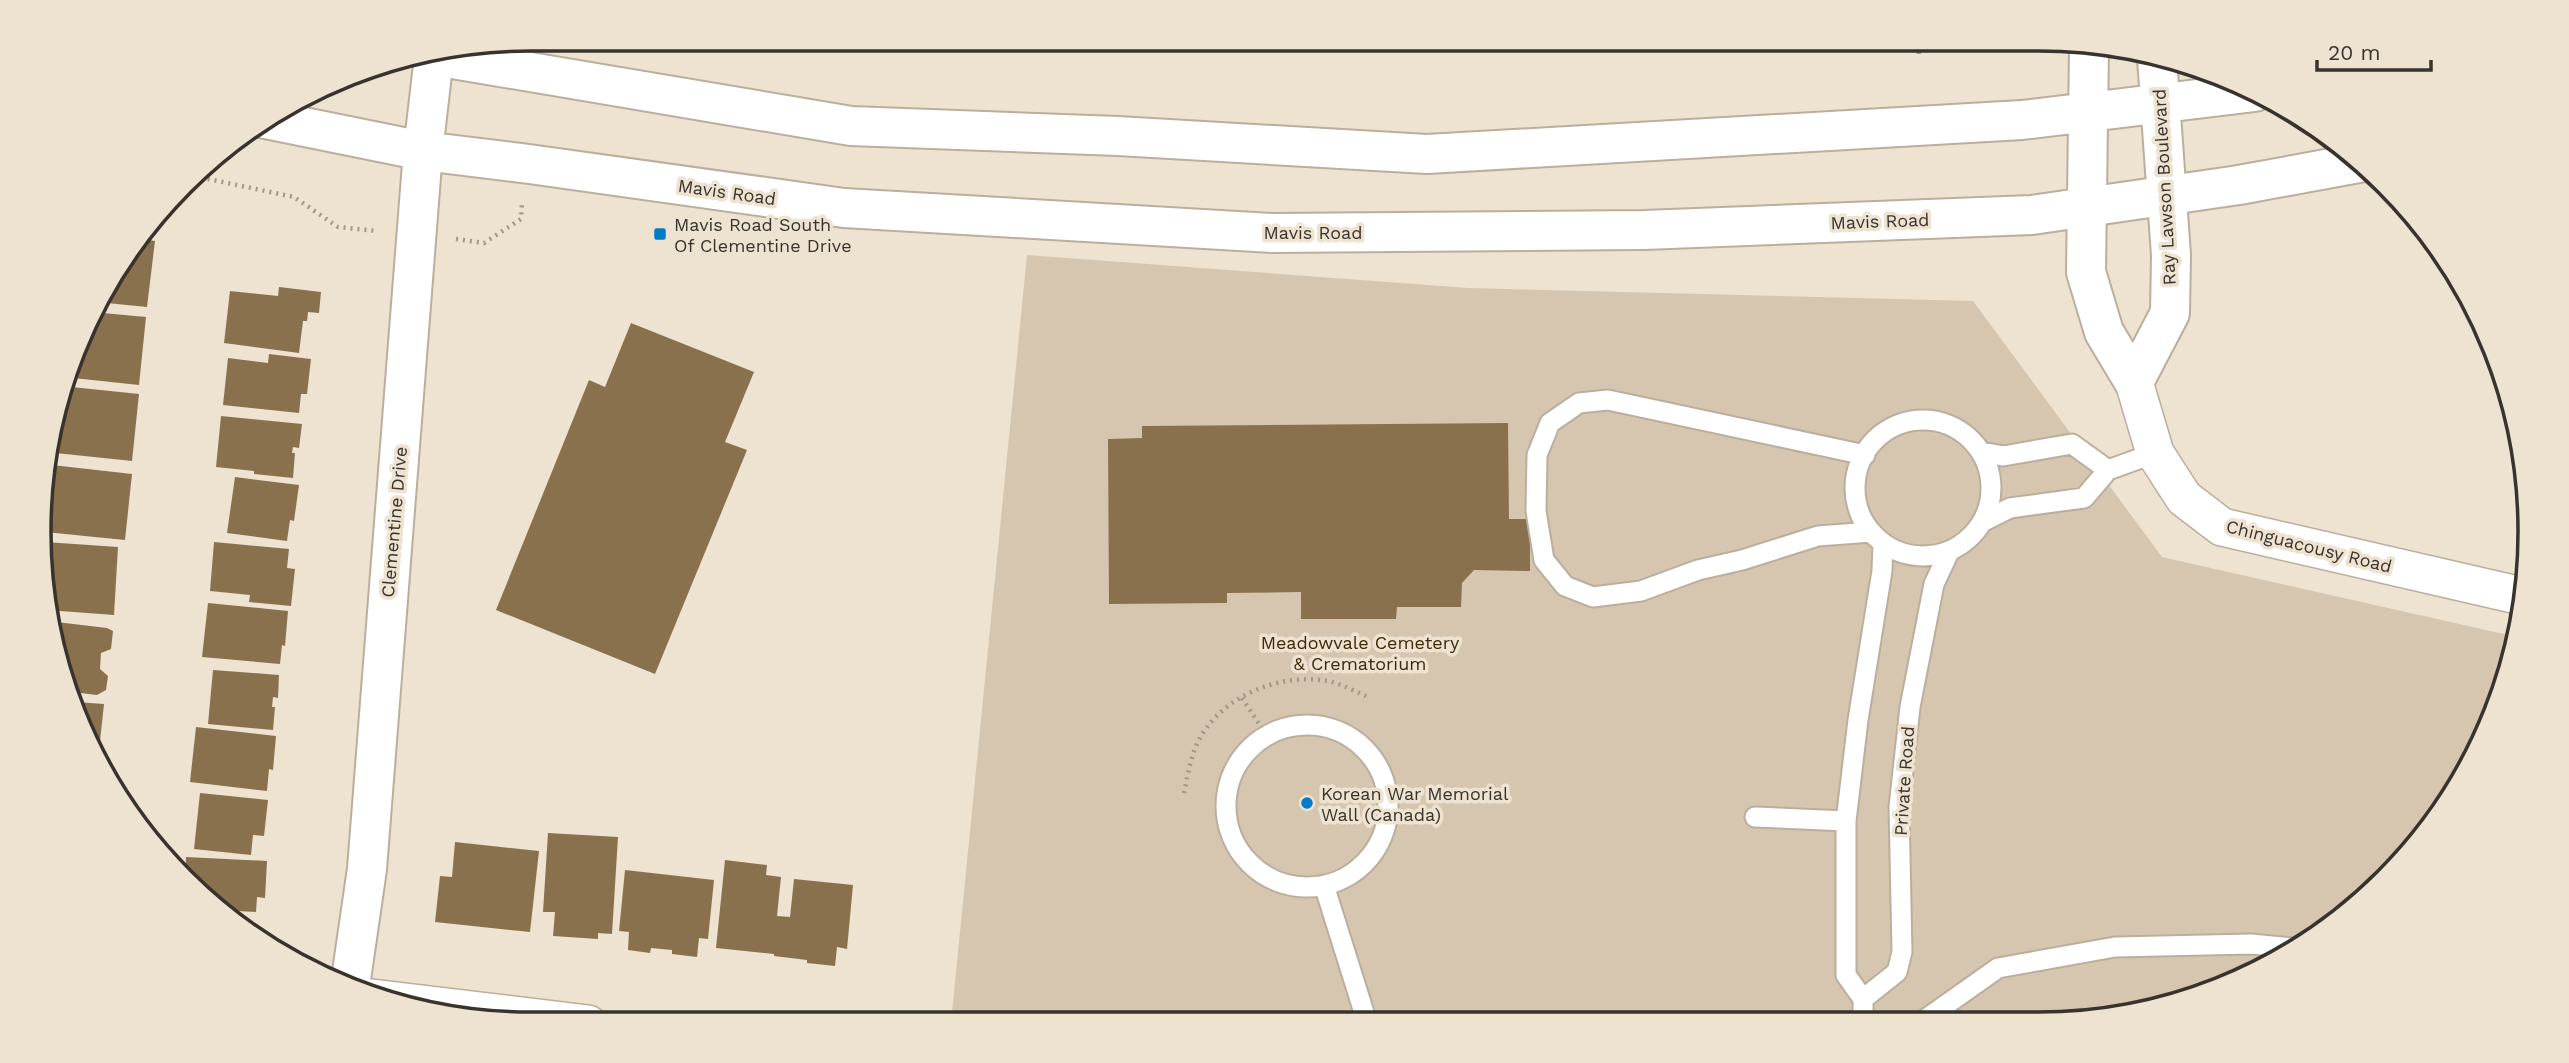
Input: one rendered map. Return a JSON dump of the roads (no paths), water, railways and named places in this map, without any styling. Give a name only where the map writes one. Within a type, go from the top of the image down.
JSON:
[{"type":"main road","points":[[2089,54],[2086,272],[2104,332],[2134,382]]},
{"type":"main road","points":[[447,59],[851,126],[1118,136],[1427,155],[2022,120],[2237,94]]},
{"type":"main road","name":"Clementine Drive","points":[[351,977],[367,869],[431,61]]},
{"type":"main road","name":"Ray Lawson Boulevard","points":[[2134,382],[2170,313],[2171,255],[2158,66]]},
{"type":"main road","name":"Mavis Road","points":[[280,122],[423,151],[844,208],[1273,233],[1644,230],[2032,215],[2167,196],[2348,165]]},
{"type":"street","name":"Chinguacousy Road","points":[[2134,382],[2155,453],[2184,498],[2222,527],[2514,594]]},
{"type":"lane","points":[[1865,455],[1608,400],[1579,403],[1550,423],[1541,445],[1537,456],[1536,511],[1544,560],[1565,586],[1593,597],[1641,591],[1698,570],[1742,560],[1818,536],[1877,537]]},
{"type":"lane","points":[[1984,521],[1991,498],[1990,475],[1982,452],[1966,435],[1944,423],[1913,421],[1889,429],[1871,445],[1859,465],[1855,489],[1859,512],[1877,537],[1889,548],[1911,555],[1934,555],[1949,552],[1968,539],[1984,521],[2010,508],[2084,498],[2108,470],[2155,453]]},
{"type":"lane","points":[[1982,452],[2003,456],[2072,444],[2108,470]]},
{"type":"lane","points":[[1863,1012],[1863,999],[1846,975],[1846,821],[1877,537]]},
{"type":"lane","name":"Private Road","points":[[1863,999],[1897,972],[1902,952],[1899,807],[1910,707],[1934,584],[1949,552]]},
{"type":"lane","points":[[1316,725],[1340,731],[1362,745],[1378,765],[1387,788],[1388,814],[1382,839],[1368,860],[1349,876],[1324,886],[1299,887],[1274,881],[1253,867],[1237,847],[1228,823],[1226,798],[1233,773],[1247,752],[1267,736],[1290,726],[1316,725]]},
{"type":"lane","points":[[1755,817],[1846,821]]},
{"type":"lane","points":[[1324,886],[1364,1012]]},
{"type":"lane","points":[[1936,1012],[1998,968],[2115,947],[2251,944],[2280,947]]},
{"type":"place","name":"Mavis Road South Of Clementine Drive","points":[[660,234]]},
{"type":"place","name":"Korean War Memorial Wall (Canada)","points":[[1307,803]]},
{"type":"park label","name":"Meadowvale Cemetery & Crematorium","points":[[1360,652]]}]
